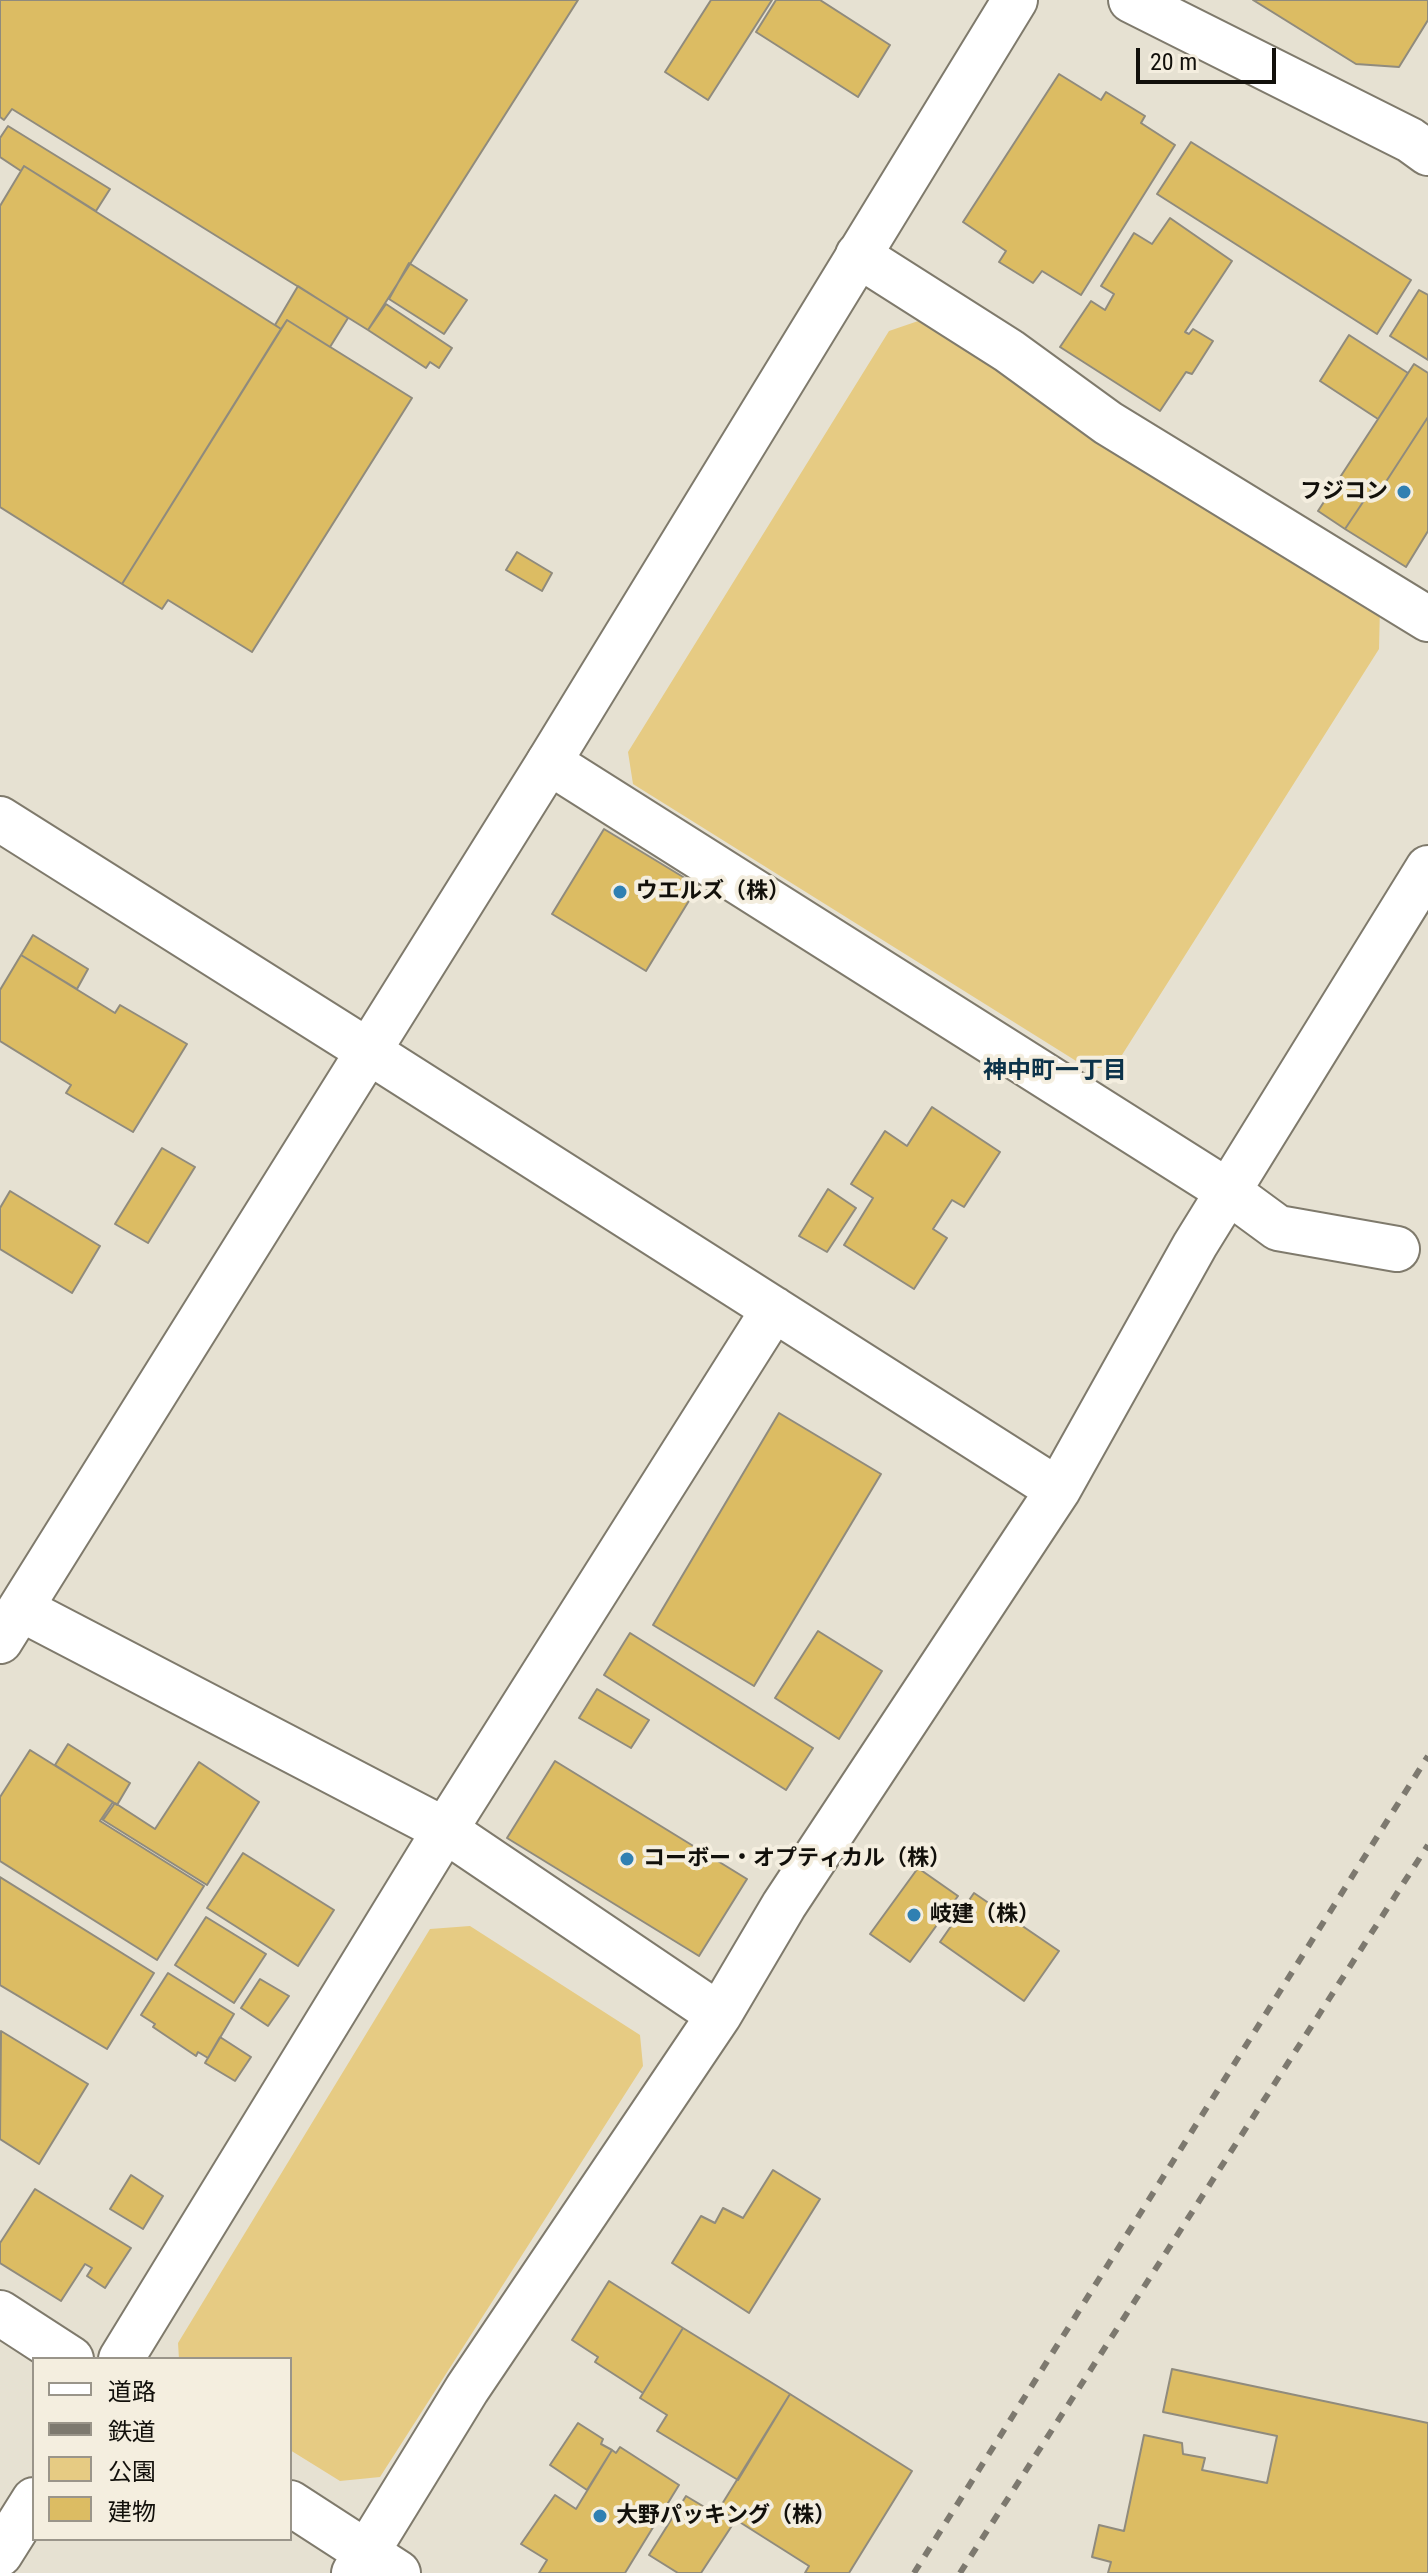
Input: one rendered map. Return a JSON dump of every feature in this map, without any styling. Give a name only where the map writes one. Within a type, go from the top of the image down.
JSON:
[{"type":"street","points":[[719,2015],[445,1830],[10,1625],[549,762],[1015,0]]},
{"type":"street","points":[[1131,0],[1422,137]]},
{"type":"street","points":[[858,255],[1009,351],[1108,423],[1428,619]]},
{"type":"street","points":[[549,762],[1229,1192],[1278,1228],[1397,1249]]},
{"type":"street","points":[[0,819],[1058,1490]]},
{"type":"street","points":[[292,2505],[373,2566],[467,2389],[719,2015],[784,1905],[1058,1490],[1195,1245],[1428,868]]},
{"type":"street","points":[[122,2357],[445,1830],[774,1309]]},
{"type":"street","points":[[0,2313],[68,2357]]},
{"type":"street","points":[[0,2554],[32,2503]]},
{"type":"green space","points":[[924,319],[1380,607],[1379,649],[1115,1066],[1089,1069],[633,784],[628,752],[889,331]]},
{"type":"green space","points":[[470,1926],[640,2035],[643,2066],[380,2477],[340,2481],[292,2451],[292,2357],[179,2357],[178,2343],[430,1929]]},
{"type":"building","points":[[0,0],[578,0],[368,330],[12,109],[4,120],[0,117]]},
{"type":"building","points":[[711,0],[772,0],[708,100],[665,72]]},
{"type":"building","points":[[776,0],[820,0],[890,45],[858,97],[756,32]]},
{"type":"building","points":[[1253,0],[1428,0],[1428,20],[1399,67],[1356,64]]},
{"type":"building","points":[[1059,74],[1101,100],[1106,92],[1145,116],[1141,123],[1175,145],[1081,295],[1042,271],[1033,283],[999,262],[1006,251],[963,222]]},
{"type":"building","points":[[8,126],[110,189],[96,211],[24,166],[21,171],[0,157],[0,138]]},
{"type":"building","points":[[1191,142],[1411,280],[1377,334],[1157,194]]},
{"type":"building","points":[[24,166],[281,329],[122,584],[0,507],[0,206]]},
{"type":"building","points":[[1170,218],[1232,261],[1185,332],[1189,334],[1193,329],[1213,341],[1192,374],[1186,372],[1160,411],[1060,347],[1091,301],[1105,310],[1114,294],[1101,286],[1134,233],[1152,244]]},
{"type":"building","points":[[409,263],[467,300],[444,334],[389,299]]},
{"type":"building","points":[[298,286],[348,318],[330,347],[287,320],[281,329],[275,325]]},
{"type":"building","points":[[1419,290],[1428,295],[1428,360],[1390,336]]},
{"type":"building","points":[[386,304],[452,348],[439,368],[430,362],[426,368],[368,330]]},
{"type":"building","points":[[287,320],[412,398],[252,652],[168,600],[162,609],[122,584]]},
{"type":"building","points":[[1349,335],[1408,373],[1378,419],[1320,381]]},
{"type":"building","points":[[1414,364],[1428,373],[1428,417],[1378,494],[1371,490],[1345,529],[1318,511]]},
{"type":"building","name":"フジコン","points":[[1428,417],[1428,531],[1406,567],[1345,529],[1371,490],[1378,494]]},
{"type":"building","points":[[517,552],[552,573],[542,591],[506,570]]},
{"type":"building","points":[[604,829],[698,886],[646,971],[552,914]]},
{"type":"building","points":[[33,935],[88,969],[77,989],[21,955]]},
{"type":"building","points":[[21,955],[115,1013],[120,1005],[187,1044],[133,1132],[66,1093],[71,1085],[0,1041],[0,990]]},
{"type":"building","points":[[932,1107],[1000,1152],[964,1207],[952,1200],[933,1229],[947,1238],[914,1289],[844,1245],[873,1198],[851,1184],[885,1131],[907,1146]]},
{"type":"building","points":[[162,1148],[195,1167],[148,1243],[115,1224]]},
{"type":"building","points":[[828,1189],[856,1208],[827,1252],[799,1236]]},
{"type":"building","points":[[10,1191],[100,1246],[72,1293],[0,1249],[0,1208]]},
{"type":"building","points":[[779,1413],[881,1474],[754,1686],[653,1625]]},
{"type":"building","points":[[818,1631],[882,1671],[839,1739],[775,1698]]},
{"type":"building","points":[[630,1633],[813,1748],[786,1790],[604,1675]]},
{"type":"building","points":[[597,1689],[649,1720],[631,1748],[579,1718]]},
{"type":"building","points":[[68,1744],[130,1783],[117,1805],[55,1765]]},
{"type":"building","points":[[30,1750],[113,1802],[100,1821],[204,1886],[157,1960],[0,1861],[0,1797]]},
{"type":"building","name":"コーボー・オプティカル（株）","points":[[555,1761],[747,1879],[699,1956],[507,1838]]},
{"type":"building","points":[[199,1762],[259,1802],[207,1885],[103,1820],[115,1803],[155,1829]]},
{"type":"building","points":[[243,1853],[334,1910],[298,1966],[207,1908]]},
{"type":"building","name":"岐建（株）","points":[[918,1868],[958,1896],[910,1962],[870,1934]]},
{"type":"building","points":[[0,1877],[154,1973],[107,2049],[0,1985]]},
{"type":"building","points":[[974,1893],[1059,1951],[1024,2001],[940,1942]]},
{"type":"building","points":[[206,1917],[266,1954],[234,2003],[175,1965]]},
{"type":"building","points":[[168,1973],[234,2014],[208,2058],[198,2052],[196,2056],[153,2027],[155,2024],[141,2015]]},
{"type":"building","points":[[260,1979],[289,1996],[268,2026],[241,2008]]},
{"type":"building","points":[[1,2031],[88,2084],[39,2164],[0,2139]]},
{"type":"building","points":[[220,2037],[251,2057],[235,2081],[205,2063]]},
{"type":"building","points":[[773,2170],[820,2199],[749,2313],[672,2263],[701,2216],[715,2223],[723,2208],[743,2218]]},
{"type":"building","points":[[131,2175],[163,2196],[143,2229],[110,2209]]},
{"type":"building","points":[[35,2189],[131,2248],[105,2288],[87,2276],[92,2268],[85,2264],[61,2301],[0,2263],[0,2243]]},
{"type":"building","points":[[609,2281],[683,2328],[643,2393],[595,2362],[598,2357],[572,2340]]},
{"type":"building","points":[[683,2328],[790,2394],[738,2480],[657,2431],[667,2415],[640,2398]]},
{"type":"building","points":[[1172,2369],[1428,2423],[1428,2573],[1108,2573],[1111,2562],[1092,2557],[1099,2525],[1124,2531],[1144,2435],[1182,2443],[1183,2454],[1205,2458],[1202,2470],[1267,2483],[1277,2436],[1163,2412]]},
{"type":"building","points":[[790,2394],[912,2471],[849,2573],[805,2573],[809,2566],[719,2509]]},
{"type":"building","points":[[578,2423],[603,2439],[601,2444],[612,2450],[587,2490],[550,2465]]},
{"type":"building","name":"大野パッキング（株）","points":[[620,2447],[679,2485],[625,2573],[539,2573],[547,2560],[521,2544],[555,2495],[576,2509],[612,2450],[616,2453]]},
{"type":"building","points":[[686,2496],[733,2524],[701,2573],[678,2573],[649,2555]]},
{"type":"railway","points":[[914,2573],[1428,1756]]},
{"type":"railway","points":[[960,2573],[1428,1845]]},
{"type":"place","name":"フジコン","points":[[1404,492]]},
{"type":"place","name":"ウエルズ（株）","points":[[620,892]]},
{"type":"place","name":"コーボー・オプティカル（株）","points":[[627,1859]]},
{"type":"place","name":"岐建（株）","points":[[914,1915]]},
{"type":"place","name":"大野パッキング（株）","points":[[600,2516]]},
{"type":"district","name":"神中町一丁目","points":[[1055,1072]]}]
